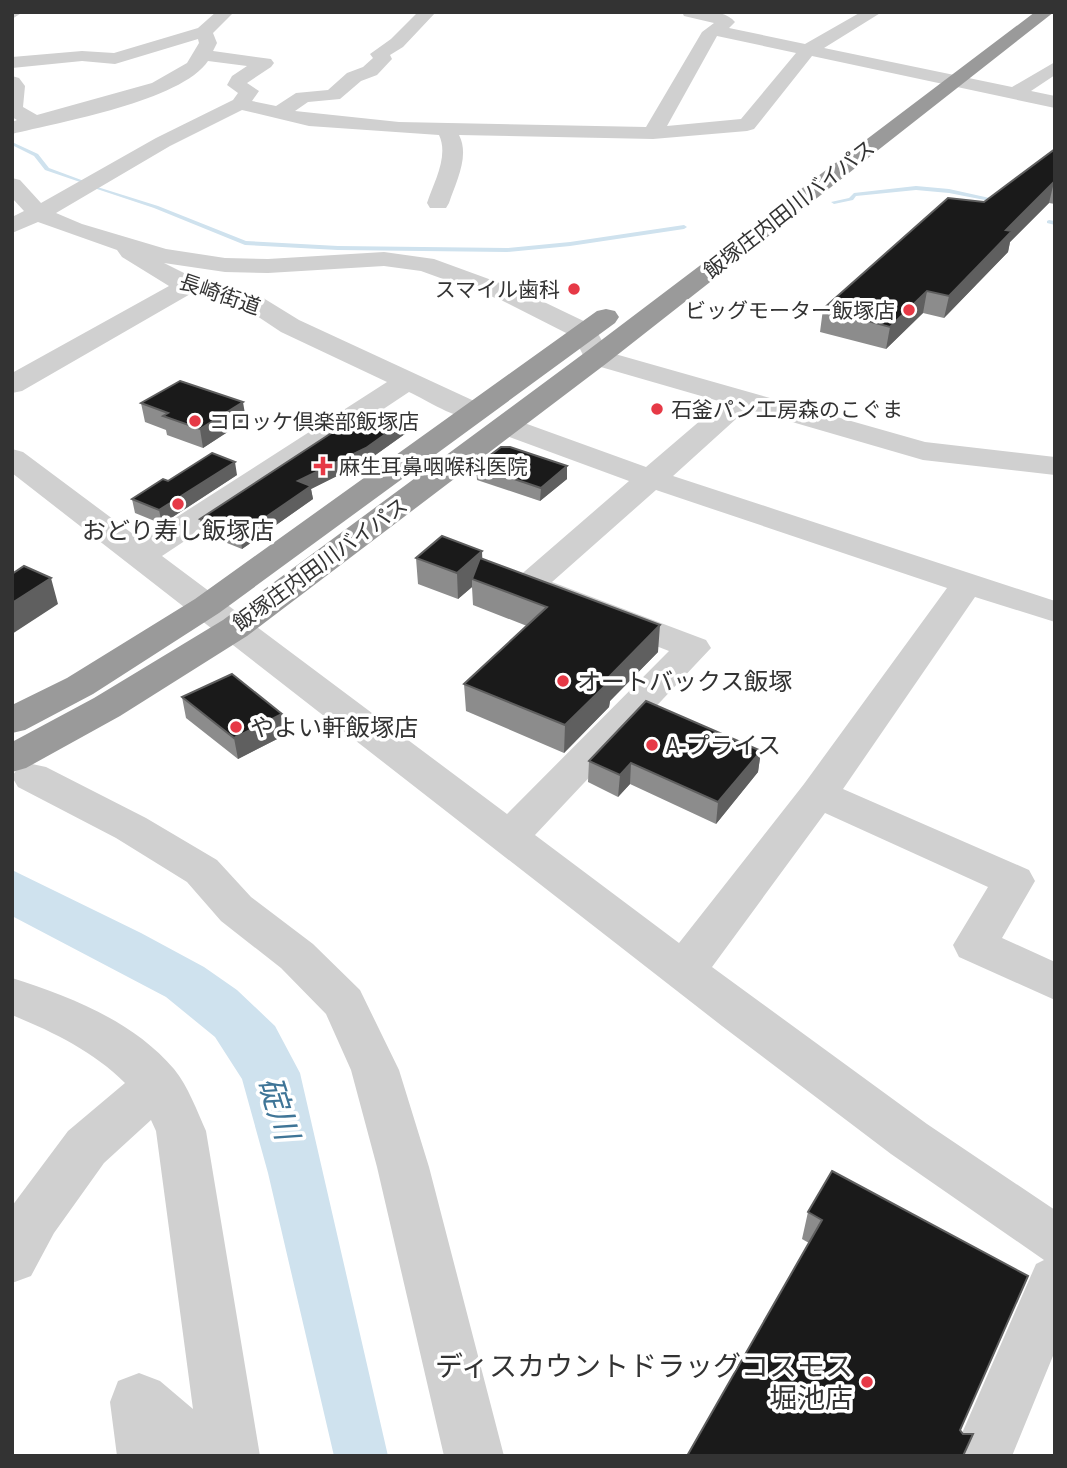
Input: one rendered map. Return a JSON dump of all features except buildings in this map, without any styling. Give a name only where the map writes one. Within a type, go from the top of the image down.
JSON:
[{"type":"highway","name":"飯塚庄内田川バイパス","points":[[12,721],[221,617],[506,426],[591,345],[942,79],[1018,12]]},
{"type":"highway","name":"飯塚庄内田川バイパス","points":[[942,79],[1046,12]]},
{"type":"highway","name":"飯塚庄内田川バイパス","points":[[22,768],[107,707],[475,412],[591,345]]},
{"type":"street","points":[[12,64],[82,56],[115,59],[204,32],[226,12]]},
{"type":"street","points":[[281,112],[303,97],[333,95],[354,77],[370,71],[383,59],[379,54],[397,43],[428,12]]},
{"type":"street","points":[[653,133],[711,32],[726,22],[690,12]]},
{"type":"street","points":[[240,104],[339,123],[446,129],[653,133],[747,125],[808,50],[874,12]]},
{"type":"street","points":[[717,29],[1055,102]]},
{"type":"street","points":[[12,128],[153,88],[193,67],[209,39],[204,32]]},
{"type":"street","points":[[12,226],[39,214],[163,142],[240,104],[249,91],[236,85],[239,80],[265,63],[202,55]]},
{"type":"street","points":[[1014,94],[1055,66]]},
{"type":"street","points":[[12,82],[15,86],[13,109],[34,122]]},
{"type":"street","points":[[438,204],[454,154],[454,145],[446,129]]},
{"type":"street","name":"長崎街道","points":[[12,185],[39,214],[74,229],[128,246],[130,252],[167,276],[189,285],[251,301],[290,326],[475,412]]},
{"type":"street","points":[[128,246],[164,256],[226,265],[268,266],[406,260],[473,280],[591,345],[741,400],[923,451],[1055,466]]},
{"type":"street","points":[[12,385],[189,285]]},
{"type":"street","points":[[140,556],[407,380]]},
{"type":"street","points":[[509,837],[693,648],[529,585],[741,400]]},
{"type":"street","points":[[506,426],[649,478],[1055,612]]},
{"type":"street","points":[[12,458],[683,971],[909,1139],[1055,1240]]},
{"type":"street","points":[[683,971],[818,794],[967,584]]},
{"type":"street","points":[[22,768],[202,871],[236,909],[297,956],[344,1003],[375,1070],[382,1094],[474,1456]]},
{"type":"street","points":[[818,794],[1014,881],[975,945],[1055,982]]},
{"type":"street","points":[[12,996],[78,1021],[127,1054],[157,1084],[181,1131],[230,1456]]},
{"type":"street","points":[[12,1258],[34,1216],[86,1147],[157,1084]]},
{"type":"street","points":[[994,1451],[1055,1282]]},
{"type":"street","points":[[147,1456],[139,1402],[204,1456]]},
{"type":"water","name":"碇川","points":[[12,870],[204,967],[237,990],[275,1026],[300,1073],[388,1456],[334,1456],[268,1173],[242,1079],[215,1037],[166,997],[12,916]]},
{"type":"waterway","points":[[12,143],[36,155],[47,169],[82,181]]},
{"type":"waterway","points":[[93,186],[156,207],[245,243],[338,248],[507,250],[570,244],[684,227]]},
{"type":"waterway","points":[[834,202],[851,199],[854,195],[916,188],[1000,201]]},
{"type":"waterway","points":[[1049,222],[1055,223]]},
{"type":"place","name":"スマイル歯科","points":[[574,289]]},
{"type":"place","name":"ビッグモーター飯塚店","points":[[909,310]]},
{"type":"place","name":"石釜パン工房森のこぐま","points":[[657,409]]},
{"type":"place","name":"コロッケ倶楽部飯塚店","points":[[195,421]]},
{"type":"place","name":"麻生耳鼻咽喉科医院","points":[[323,466]]},
{"type":"place","name":"おどり寿し飯塚店","points":[[178,504]]},
{"type":"place","name":"オートバックス飯塚","points":[[563,681]]},
{"type":"place","name":"やよい軒飯塚店","points":[[236,727]]},
{"type":"place","name":"A-プライス","points":[[652,745]]},
{"type":"place","name":"ディスカウントドラッグコスモス 堀池店","points":[[867,1382]]}]
